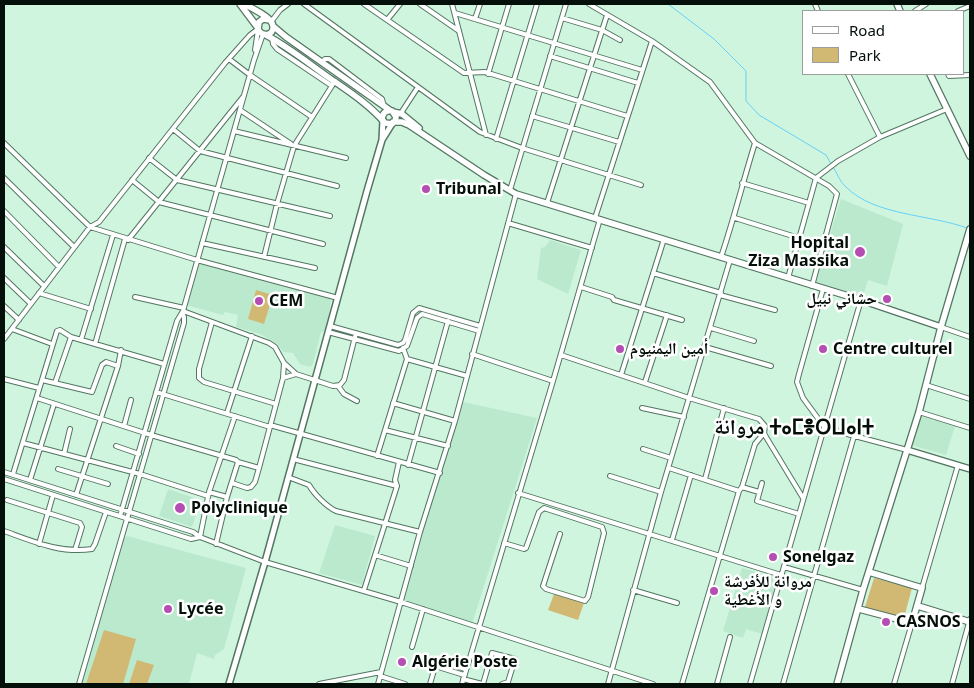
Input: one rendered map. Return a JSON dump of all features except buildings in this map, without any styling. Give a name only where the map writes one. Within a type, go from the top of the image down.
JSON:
[{"type":"main road","points":[[240,4],[258,29],[385,123],[404,123],[428,136]]},
{"type":"main road","points":[[245,4],[271,23],[282,34],[384,106],[400,113],[428,136],[484,175],[516,194],[861,300],[941,327]]},
{"type":"main road","points":[[258,29],[261,21],[265,19],[271,23]]},
{"type":"main road","points":[[267,36],[270,33],[271,23]]},
{"type":"main road","points":[[930,75],[970,156]]},
{"type":"main road","points":[[382,140],[382,119],[385,112],[392,111]]},
{"type":"main road","points":[[230,684],[382,140],[396,117],[392,111]]},
{"type":"main road","points":[[836,684],[863,590],[919,412],[941,327],[969,239],[970,230]]},
{"type":"main road","points":[[907,450],[970,469]]},
{"type":"main road","points":[[859,609],[912,623],[918,606],[922,588],[869,572]]},
{"type":"main road","points":[[918,606],[970,621]]},
{"type":"street","points":[[271,23],[280,10],[288,4]]},
{"type":"street","points":[[304,4],[480,132],[522,148],[641,185]]},
{"type":"street","points":[[364,4],[464,73],[488,74],[628,116]]},
{"type":"street","points":[[387,20],[400,4]]},
{"type":"street","points":[[420,4],[459,31]]},
{"type":"street","points":[[452,4],[486,135]]},
{"type":"street","points":[[475,19],[480,4]]},
{"type":"street","points":[[488,74],[509,4]]},
{"type":"street","points":[[496,139],[537,4]]},
{"type":"street","points":[[510,190],[566,4]]},
{"type":"street","points":[[589,4],[652,42],[710,82],[755,143],[816,178],[838,194],[812,286]]},
{"type":"street","points":[[455,13],[642,70]]},
{"type":"street","points":[[547,203],[607,14]]},
{"type":"street","points":[[562,18],[602,30],[620,40]]},
{"type":"street","points":[[4,339],[90,227],[99,222],[229,58],[258,29]]},
{"type":"street","points":[[120,516],[164,364],[178,319],[183,311],[227,158],[254,60],[258,29]]},
{"type":"street","points":[[254,60],[267,36]]},
{"type":"street","points":[[463,679],[518,493],[554,380],[592,248],[609,175],[652,42]]},
{"type":"street","points":[[550,56],[590,70],[638,83]]},
{"type":"street","points":[[229,58],[250,75],[312,117]]},
{"type":"street","points":[[849,75],[880,137]]},
{"type":"street","points":[[948,75],[970,75]]},
{"type":"street","points":[[264,257],[294,146],[333,84]]},
{"type":"street","points":[[400,113],[418,87]]},
{"type":"street","points":[[95,344],[127,240],[245,94]]},
{"type":"street","points":[[788,278],[816,178],[838,161],[880,137],[947,108]]},
{"type":"street","points":[[240,110],[294,146]]},
{"type":"street","points":[[532,116],[619,142]]},
{"type":"street","points":[[173,129],[200,151],[337,186]]},
{"type":"street","points":[[234,131],[346,158]]},
{"type":"street","points":[[4,143],[90,227],[127,240],[338,298]]},
{"type":"street","points":[[721,257],[735,218],[742,183],[755,143]]},
{"type":"street","points":[[150,158],[177,180],[330,216]]},
{"type":"street","points":[[4,178],[74,247]]},
{"type":"street","points":[[132,180],[159,202],[323,244]]},
{"type":"street","points":[[742,183],[809,203]]},
{"type":"street","points":[[378,684],[420,532],[448,446],[516,194]]},
{"type":"street","points":[[4,211],[59,267]]},
{"type":"street","points":[[735,218],[799,238]]},
{"type":"street","points":[[508,222],[592,248]]},
{"type":"street","points":[[81,340],[113,235]]},
{"type":"street","points":[[621,374],[664,239]]},
{"type":"street","points":[[202,243],[315,268]]},
{"type":"street","points":[[4,247],[44,286]]},
{"type":"street","points":[[608,684],[661,492],[730,260]]},
{"type":"street","points":[[653,273],[775,310]]},
{"type":"street","points":[[4,278],[31,304]]},
{"type":"street","points":[[580,287],[612,297],[614,300],[682,320]]},
{"type":"street","points":[[823,289],[797,382],[802,398],[825,428],[907,450]]},
{"type":"street","points":[[39,292],[91,308]]},
{"type":"street","points":[[135,296],[252,336],[275,347],[284,363],[296,374],[338,386],[344,394],[357,400]]},
{"type":"street","points":[[750,684],[861,300]]},
{"type":"street","points":[[4,306],[18,320]]},
{"type":"street","points":[[401,345],[405,340],[413,313],[419,308],[479,328]]},
{"type":"street","points":[[79,684],[184,323],[183,311]]},
{"type":"street","points":[[329,329],[354,340],[395,351],[404,350],[408,345],[420,314],[479,328]]},
{"type":"street","points":[[645,382],[667,315]]},
{"type":"street","points":[[212,322],[198,375],[204,382],[276,404]]},
{"type":"street","points":[[408,465],[448,322]]},
{"type":"street","points":[[941,327],[970,337]]},
{"type":"street","points":[[711,328],[754,341]]},
{"type":"street","points":[[12,329],[52,344]]},
{"type":"street","points":[[329,329],[356,333],[394,345],[401,345]]},
{"type":"street","points":[[13,474],[57,331],[60,330],[71,338],[121,350],[164,364]]},
{"type":"street","points":[[338,386],[343,382],[356,333]]},
{"type":"street","points":[[227,413],[252,336]]},
{"type":"street","points":[[55,383],[71,338]]},
{"type":"street","points":[[376,456],[407,359],[401,345]]},
{"type":"street","points":[[705,347],[772,366]]},
{"type":"street","points":[[76,495],[118,366],[121,350]]},
{"type":"street","points":[[472,354],[554,380]]},
{"type":"street","points":[[561,355],[689,398],[759,419],[765,426],[764,434],[755,444],[682,684]]},
{"type":"street","points":[[407,359],[467,376]]},
{"type":"street","points":[[42,380],[92,392],[102,365],[106,362],[118,366]]},
{"type":"street","points":[[232,483],[247,488],[251,487],[255,482],[283,378],[284,363]]},
{"type":"street","points":[[283,378],[296,374]]},
{"type":"street","points":[[4,379],[40,388]]},
{"type":"street","points":[[926,385],[970,399]]},
{"type":"street","points":[[156,392],[440,474]]},
{"type":"street","points":[[37,398],[259,468]]},
{"type":"street","points":[[124,426],[131,400]]},
{"type":"street","points":[[30,480],[54,404]]},
{"type":"street","points":[[393,404],[455,421]]},
{"type":"street","points":[[642,408],[684,417]]},
{"type":"street","points":[[705,479],[724,408]]},
{"type":"street","points":[[919,412],[970,428]]},
{"type":"street","points":[[200,537],[209,494],[220,456],[235,416]]},
{"type":"street","points":[[64,454],[70,430]]},
{"type":"street","points":[[385,430],[448,446]]},
{"type":"street","points":[[764,434],[803,498]]},
{"type":"street","points":[[783,684],[854,436]]},
{"type":"street","points":[[23,443],[209,494],[227,497]]},
{"type":"street","points":[[116,446],[139,454]]},
{"type":"street","points":[[643,449],[671,458]]},
{"type":"street","points":[[293,459],[397,486]]},
{"type":"street","points":[[216,544],[227,497],[238,462]]},
{"type":"street","points":[[364,590],[397,486],[395,480],[399,462]]},
{"type":"street","points":[[922,588],[958,465]]},
{"type":"street","points":[[669,468],[741,489],[759,492]]},
{"type":"street","points":[[58,469],[108,484]]},
{"type":"street","points":[[4,472],[193,532],[216,544],[265,562],[364,590],[654,684]]},
{"type":"street","points":[[672,540],[691,475]]},
{"type":"street","points":[[610,476],[661,492]]},
{"type":"street","points":[[288,477],[309,485],[314,494],[336,511],[420,532]]},
{"type":"street","points":[[4,479],[191,539],[200,537]]},
{"type":"street","points":[[762,483],[757,501],[799,514]]},
{"type":"street","points":[[518,493],[781,575]]},
{"type":"street","points":[[39,544],[53,495]]},
{"type":"street","points":[[7,500],[80,523],[82,527],[75,550]]},
{"type":"street","points":[[504,543],[526,548],[539,512],[544,508],[602,527],[604,533],[585,600],[546,589],[543,586],[560,534]]},
{"type":"street","points":[[4,531],[39,544],[63,550],[92,549],[106,512]]},
{"type":"street","points":[[375,555],[411,566]]},
{"type":"street","points":[[784,568],[863,590]]},
{"type":"street","points":[[633,590],[677,603]]},
{"type":"street","points":[[412,647],[423,609]]},
{"type":"street","points":[[952,684],[970,621]]},
{"type":"street","points":[[894,684],[912,623]]},
{"type":"street","points":[[717,684],[730,637]]},
{"type":"street","points":[[435,666],[463,679],[482,684],[492,653],[515,659],[508,682],[502,684]]},
{"type":"street","points":[[430,684],[436,660],[466,669]]},
{"type":"street","points":[[319,684],[380,674],[405,684]]},
{"type":"shaded area","name":"Hopital Ziza Massika","points":[[841,199],[903,224],[887,286],[868,280],[863,296],[815,283]]},
{"type":"shaded area","points":[[550,240],[581,250],[568,294],[537,279],[541,248],[545,247]]},
{"type":"shaded area","name":"CEM","points":[[200,262],[331,298],[327,331],[321,332],[313,364],[310,367],[300,364],[293,353],[283,352],[277,344],[260,334],[236,327],[238,315],[225,312],[223,315],[186,305]]},
{"type":"shaded area","points":[[463,402],[537,418],[472,624],[401,602]]},
{"type":"shaded area","points":[[919,415],[955,426],[946,455],[911,445]]},
{"type":"shaded area","name":"Polyclinique","points":[[168,489],[201,500],[192,527],[159,516]]},
{"type":"shaded area","points":[[335,525],[375,536],[362,585],[319,573]]},
{"type":"shaded area","name":"Lycée","points":[[127,536],[246,568],[224,649],[215,655],[214,659],[197,653],[189,684],[80,684],[121,539]]},
{"type":"shaded area","points":[[742,568],[777,578],[762,634],[746,629],[743,638],[723,631]]},
{"type":"green space","points":[[256,290],[273,295],[264,324],[248,319]]},
{"type":"green space","points":[[874,578],[912,588],[904,618],[865,607]]},
{"type":"green space","points":[[554,594],[584,603],[578,620],[548,610]]},
{"type":"green space","points":[[104,630],[136,639],[123,684],[86,684]]},
{"type":"green space","points":[[137,660],[154,665],[147,684],[129,684]]},
{"type":"waterway","points":[[668,4],[714,39],[746,71],[746,101],[759,115],[826,155],[831,164]]},
{"type":"waterway","points":[[833,167],[846,187],[858,197],[872,204],[967,228]]},
{"type":"place","name":"Tribunal","points":[[426,189]]},
{"type":"place","name":"Hopital Ziza Massika","points":[[860,252]]},
{"type":"place","name":"حشاني نبيل","points":[[887,299]]},
{"type":"place","name":"CEM","points":[[259,301]]},
{"type":"place","name":"أمين اليمنيوم","points":[[620,349]]},
{"type":"place","name":"Centre culturel","points":[[823,349]]},
{"type":"place","name":"Polyclinique","points":[[180,508]]},
{"type":"place","name":"Sonelgaz","points":[[773,557]]},
{"type":"place","name":"مروانة للأفرشة و الأغطية","points":[[714,591]]},
{"type":"place","name":"Lycée","points":[[168,609]]},
{"type":"place","name":"CASNOS","points":[[886,622]]},
{"type":"place","name":"Algérie Poste","points":[[402,662]]},
{"type":"district","name":"مروانة ⵜⴰⵎⴻⵔⵡⴰⵏⵜ","points":[[794,428]]}]
